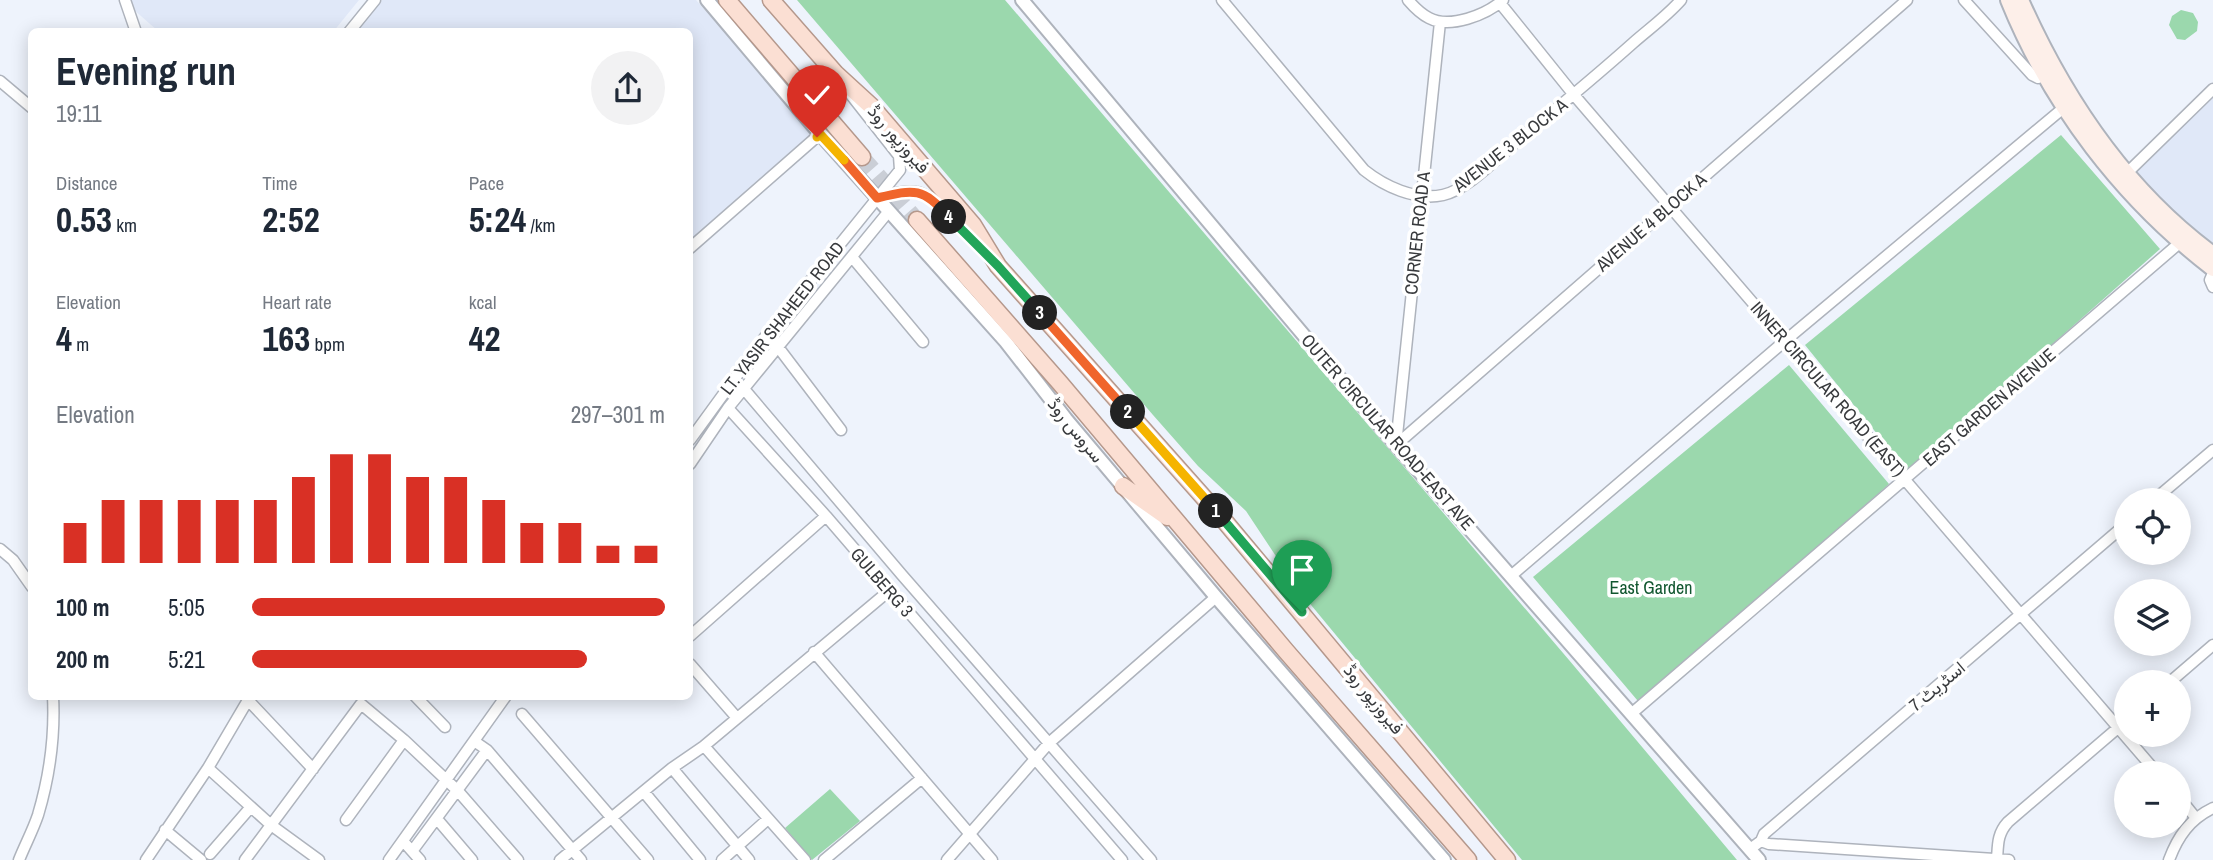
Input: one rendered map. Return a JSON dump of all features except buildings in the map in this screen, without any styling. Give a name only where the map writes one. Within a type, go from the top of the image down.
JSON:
[{"type":"main road","points":[[727,0],[862,157]]},
{"type":"main road","name":"فیروزپور روڈ","points":[[771,0],[836,74],[872,106],[973,225],[998,266],[1222,518],[1507,860]]},
{"type":"main road","points":[[2008,0],[2044,75],[2213,271]]},
{"type":"main road","points":[[2021,0],[2067,104],[2126,188],[2184,239],[2213,254]]},
{"type":"main road","name":"فیروزپور روڈ","points":[[918,220],[1468,860]]},
{"type":"main road","points":[[1123,486],[1186,531]]},
{"type":"street","points":[[125,0],[135,28]]},
{"type":"street","points":[[352,28],[375,0]]},
{"type":"street","name":"سروس روڈ","points":[[707,0],[888,212],[1006,342],[1066,419],[1216,597],[1444,860]]},
{"type":"street","name":"OUTER CIRCULAR ROAD-EAST AVE","points":[[1022,0],[1396,444],[1631,714],[1755,845],[1759,860]]},
{"type":"street","name":"AVENUE 3 BLOCK A","points":[[1222,0],[1364,170],[1394,189],[1421,196],[1441,196],[1458,189],[1574,95],[1681,0]]},
{"type":"street","points":[[1408,0],[1430,19],[1440,22],[1468,18],[1501,2]]},
{"type":"street","name":"AVENUE 4 BLOCK A","points":[[1396,444],[1907,0]]},
{"type":"street","points":[[1964,0],[2032,75],[2038,78],[2044,75]]},
{"type":"street","name":"INNER CIRCULAR ROAD (EAST)","points":[[1501,2],[1574,95],[2022,614],[2114,715]]},
{"type":"street","name":"CORNER ROAD A","points":[[1396,444],[1440,22]]},
{"type":"street","name":"LT. YASIR SHAHEED ROAD","points":[[693,436],[765,337],[900,170],[901,161],[836,74]]},
{"type":"street","points":[[0,80],[28,104]]},
{"type":"street","points":[[2127,173],[2213,89]]},
{"type":"street","points":[[1512,575],[2067,104]]},
{"type":"street","points":[[693,245],[820,134]]},
{"type":"street","points":[[877,198],[912,191],[924,194],[939,205],[998,266]]},
{"type":"street","points":[[693,460],[728,408],[888,212]]},
{"type":"street","points":[[852,229],[862,243]]},
{"type":"street","name":"EAST GARDEN AVENUE","points":[[1631,714],[2184,239]]},
{"type":"street","points":[[852,257],[923,342]]},
{"type":"street","points":[[828,259],[843,267]]},
{"type":"street","points":[[2213,271],[2210,280],[2213,287]]},
{"type":"street","points":[[765,337],[778,348],[841,430]]},
{"type":"street","points":[[744,388],[902,575],[1151,860]]},
{"type":"street","name":"GULBERG 3","points":[[728,408],[826,516],[1122,860]]},
{"type":"street","points":[[2168,488],[2213,450]]},
{"type":"street","points":[[693,633],[826,516]]},
{"type":"street","name":"اسٹریٹ 7","points":[[1755,845],[1764,834],[2114,534]]},
{"type":"street","points":[[0,549],[13,560],[28,581]]},
{"type":"street","points":[[561,860],[672,768],[704,747],[890,590]]},
{"type":"street","points":[[947,860],[1049,743],[1216,597]]},
{"type":"street","points":[[2184,670],[2213,645]]},
{"type":"street","points":[[814,652],[992,860]]},
{"type":"street","points":[[693,667],[737,718]]},
{"type":"street","points":[[19,860],[43,794],[52,735],[53,700]]},
{"type":"street","points":[[146,860],[208,768],[248,700]]},
{"type":"street","points":[[251,700],[313,769]]},
{"type":"street","points":[[419,700],[445,727]]},
{"type":"street","points":[[389,860],[501,700]]},
{"type":"street","points":[[245,860],[361,705],[404,740],[458,791],[518,860]]},
{"type":"street","points":[[522,713],[648,860]]},
{"type":"street","points":[[1997,860],[2000,830],[2114,731]]},
{"type":"street","points":[[346,820],[404,740]]},
{"type":"street","points":[[474,741],[487,750],[581,860]]},
{"type":"street","points":[[704,747],[805,860]]},
{"type":"street","points":[[413,850],[487,750]]},
{"type":"street","points":[[208,768],[250,808],[319,860]]},
{"type":"street","points":[[672,768],[749,860]]},
{"type":"street","points":[[824,860],[922,778]]},
{"type":"street","points":[[643,792],[700,860]]},
{"type":"street","points":[[165,830],[205,857],[250,808]]},
{"type":"street","points":[[2169,860],[2183,832],[2195,817],[2213,808]]},
{"type":"street","points":[[2191,812],[2195,817]]},
{"type":"street","points":[[722,860],[768,819]]},
{"type":"street","points":[[437,820],[472,860]]},
{"type":"street","points":[[403,841],[421,860]]},
{"type":"street","points":[[1755,845],[2009,860]]},
{"type":"shaded area","points":[[129,0],[359,0],[336,28],[155,28],[133,9]]},
{"type":"shaded area","points":[[382,0],[696,0],[817,137],[693,241],[693,28],[360,28]]},
{"type":"shaded area","points":[[2213,94],[2213,247],[2162,204],[2134,174]]},
{"type":"green space","points":[[797,0],[1005,0],[1737,860],[1522,860],[1297,588],[1246,511],[1198,466],[1153,415]]},
{"type":"green space","points":[[2181,10],[2193,13],[2198,22],[2197,31],[2185,40],[2177,39],[2169,25],[2172,16]]},
{"type":"green space","points":[[2061,135],[2160,249],[1908,472],[1805,345]]},
{"type":"green space","name":"East Garden","points":[[1789,365],[1889,484],[1643,707],[1533,577]]},
{"type":"green space","points":[[830,789],[860,821],[812,860],[785,828]]},
{"type":"tunnel","points":[[862,157],[917,220]]},
{"type":"route","points":[[817,137],[820,134],[877,198],[912,191],[924,194],[939,205],[998,266],[1302,612]]}]
